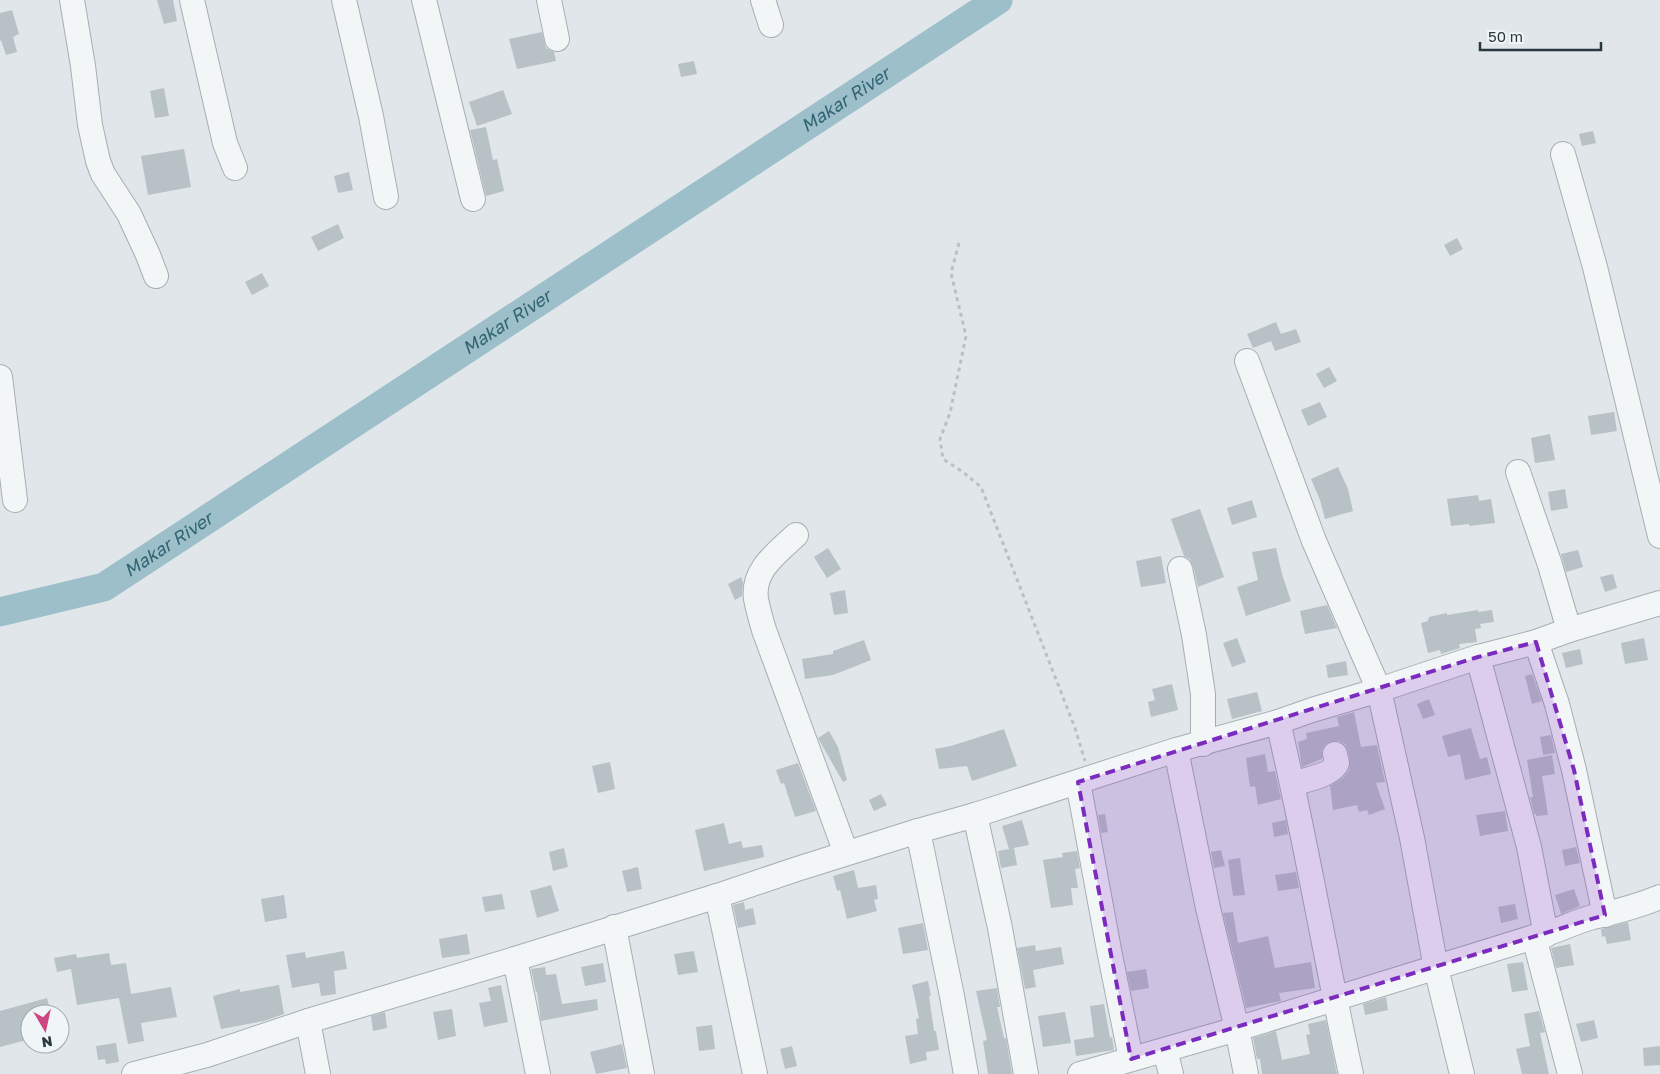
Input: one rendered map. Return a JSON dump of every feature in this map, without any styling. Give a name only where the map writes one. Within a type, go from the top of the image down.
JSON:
[{"type":"street","points":[[72,0],[90,125],[98,161],[103,174],[129,214],[156,276]]},
{"type":"street","points":[[192,0],[225,143],[235,168]]},
{"type":"street","points":[[344,0],[371,116],[386,197]]},
{"type":"street","points":[[424,0],[473,199]]},
{"type":"street","points":[[549,0],[558,39]]},
{"type":"street","points":[[763,0],[771,25]]},
{"type":"street","points":[[1563,154],[1595,266],[1660,536]]},
{"type":"street","points":[[1247,361],[1314,541],[1379,690],[1412,838],[1436,968],[1462,1074]]},
{"type":"street","points":[[0,377],[15,500]]},
{"type":"street","points":[[1518,472],[1550,565],[1569,630]]},
{"type":"street","points":[[796,535],[765,565],[757,580],[756,598],[764,630],[846,853]]},
{"type":"street","points":[[1180,569],[1194,635],[1202,694],[1203,744]]},
{"type":"street","points":[[134,1074],[209,1064],[308,1021],[717,896],[846,853],[975,815],[1176,750],[1278,722],[1478,657],[1536,642],[1569,630],[1660,603]]},
{"type":"street","points":[[1536,642],[1557,704],[1574,770],[1605,915]]},
{"type":"street","points":[[1478,657],[1529,847],[1540,936],[1570,1074]]},
{"type":"street","points":[[1278,722],[1314,884],[1334,998],[1351,1074]]},
{"type":"street","points":[[1176,750],[1208,908],[1246,1074]]},
{"type":"street","points":[[1293,784],[1319,776],[1333,769],[1337,763],[1335,754]]},
{"type":"street","points":[[1084,780],[1109,950],[1131,1059]]},
{"type":"street","points":[[975,815],[1000,928],[1026,1074]]},
{"type":"street","points":[[918,831],[966,1074]]},
{"type":"street","points":[[717,896],[755,1074]]},
{"type":"street","points":[[1080,1074],[1237,1029],[1540,936],[1593,917],[1660,898]]},
{"type":"street","points":[[614,928],[642,1074]]},
{"type":"street","points":[[515,959],[538,1074]]},
{"type":"street","points":[[308,1021],[318,1074]]},
{"type":"street","points":[[1165,1050],[1171,1074]]},
{"type":"path","points":[[959,243],[950,273],[966,336],[950,413],[940,440],[943,459],[981,487],[1075,728],[1084,780]]},
{"type":"highlighted area","points":[[1536,642],[1574,770],[1605,915],[1131,1059],[1078,782],[1478,657]]},
{"type":"building","points":[[157,0],[173,0],[177,21],[164,24]]},
{"type":"building","points":[[12,10],[19,34],[13,37],[17,52],[6,55],[0,41],[0,13]]},
{"type":"building","points":[[542,32],[546,48],[554,52],[556,61],[517,69],[509,39]]},
{"type":"building","points":[[694,61],[697,74],[681,77],[678,64]]},
{"type":"building","points":[[164,88],[169,116],[155,118],[150,91]]},
{"type":"building","points":[[503,90],[512,114],[477,126],[469,102]]},
{"type":"building","points":[[486,127],[493,160],[497,159],[504,191],[486,196],[470,130]]},
{"type":"building","points":[[1593,131],[1596,143],[1582,146],[1579,134]]},
{"type":"building","points":[[184,149],[191,187],[148,195],[141,156]]},
{"type":"building","points":[[349,172],[353,190],[338,193],[334,176]]},
{"type":"building","points":[[338,224],[344,238],[318,251],[311,237]]},
{"type":"building","points":[[1457,238],[1463,249],[1450,256],[1444,245]]},
{"type":"building","points":[[262,273],[269,286],[252,295],[245,282]]},
{"type":"building","points":[[1276,322],[1281,334],[1296,329],[1301,342],[1275,351],[1271,341],[1253,348],[1247,334]]},
{"type":"building","points":[[1329,367],[1337,381],[1324,388],[1316,374]]},
{"type":"building","points":[[1320,402],[1327,417],[1308,426],[1301,410]]},
{"type":"building","points":[[1614,412],[1617,431],[1591,435],[1588,416]]},
{"type":"building","points":[[1550,434],[1555,460],[1535,463],[1531,438]]},
{"type":"building","points":[[1338,467],[1348,489],[1353,511],[1325,519],[1320,500],[1311,479]]},
{"type":"building","points":[[1565,489],[1568,508],[1551,511],[1548,492]]},
{"type":"building","points":[[1478,495],[1479,501],[1491,499],[1495,523],[1451,526],[1447,499]]},
{"type":"building","points":[[1252,500],[1257,517],[1232,525],[1227,508]]},
{"type":"building","points":[[1200,509],[1224,577],[1198,587],[1193,566],[1190,559],[1184,556],[1171,519]]},
{"type":"building","points":[[828,548],[841,569],[827,578],[814,557]]},
{"type":"building","points":[[1276,548],[1291,601],[1246,616],[1237,587],[1258,580],[1252,552]]},
{"type":"building","points":[[1578,550],[1583,567],[1566,572],[1561,554]]},
{"type":"building","points":[[1161,556],[1166,583],[1141,587],[1136,561]]},
{"type":"building","points":[[1613,574],[1617,588],[1605,592],[1600,577]]},
{"type":"building","points":[[741,577],[743,582],[742,596],[735,600],[728,584]]},
{"type":"building","points":[[845,590],[848,613],[834,615],[830,593]]},
{"type":"building","points":[[1327,605],[1337,628],[1305,634],[1300,611]]},
{"type":"building","points":[[1478,610],[1478,612],[1492,610],[1494,622],[1480,624],[1481,628],[1475,629],[1477,642],[1459,644],[1460,648],[1441,654],[1440,650],[1428,653],[1421,623],[1428,621],[1429,617]]},
{"type":"building","points":[[1237,638],[1246,662],[1232,667],[1223,643]]},
{"type":"building","points":[[1644,638],[1648,660],[1625,664],[1621,643]]},
{"type":"building","points":[[864,640],[871,660],[833,675],[805,679],[802,659],[833,654],[833,651]]},
{"type":"building","points":[[1580,649],[1583,664],[1566,668],[1562,653]]},
{"type":"building","points":[[1346,661],[1348,675],[1328,678],[1326,665]]},
{"type":"building","points":[[1532,674],[1542,701],[1532,704],[1525,676]]},
{"type":"building","points":[[1172,684],[1178,710],[1151,717],[1148,702],[1155,700],[1152,689]]},
{"type":"building","points":[[1257,692],[1262,711],[1232,719],[1227,699]]},
{"type":"building","points":[[1429,699],[1435,715],[1423,719],[1417,704]]},
{"type":"building","points":[[1354,712],[1361,747],[1377,745],[1385,782],[1376,783],[1385,809],[1369,815],[1367,810],[1359,812],[1357,805],[1333,810],[1330,786],[1343,778],[1349,770],[1350,760],[1345,744],[1339,741],[1332,741],[1326,744],[1322,750],[1322,759],[1302,767],[1298,742],[1307,739],[1306,733],[1339,726],[1337,717]]},
{"type":"building","points":[[1471,728],[1480,759],[1487,757],[1491,774],[1465,780],[1460,754],[1448,757],[1442,736]]},
{"type":"building","points":[[1004,729],[1017,766],[972,781],[967,766],[939,769],[935,749],[951,746]]},
{"type":"building","points":[[829,731],[838,747],[847,780],[843,782],[818,738]]},
{"type":"building","points":[[1551,735],[1555,753],[1543,755],[1540,737]]},
{"type":"building","points":[[1265,754],[1268,772],[1275,771],[1281,799],[1258,805],[1255,786],[1250,787],[1246,758]]},
{"type":"building","points":[[1552,755],[1555,774],[1542,776],[1548,815],[1536,816],[1530,797],[1533,797],[1527,760]]},
{"type":"building","points":[[610,762],[615,789],[598,793],[592,766]]},
{"type":"building","points":[[798,763],[816,811],[795,817],[784,783],[781,784],[776,770]]},
{"type":"building","points":[[881,794],[887,805],[874,811],[869,800]]},
{"type":"building","points":[[1505,811],[1508,831],[1480,836],[1476,815]]},
{"type":"building","points":[[1105,814],[1108,832],[1101,833],[1098,815]]},
{"type":"building","points":[[1022,820],[1029,845],[1014,848],[1017,865],[1001,868],[998,851],[1009,849],[1002,826]]},
{"type":"building","points":[[1286,820],[1288,834],[1274,837],[1272,823]]},
{"type":"building","points":[[724,823],[729,844],[741,841],[743,848],[762,845],[764,857],[704,871],[695,830]]},
{"type":"building","points":[[1576,847],[1580,863],[1565,866],[1562,850]]},
{"type":"building","points":[[564,848],[568,867],[553,871],[549,852]]},
{"type":"building","points":[[1221,850],[1225,866],[1214,868],[1211,852]]},
{"type":"building","points":[[1077,851],[1080,868],[1075,869],[1078,888],[1071,888],[1073,905],[1051,908],[1043,860],[1063,857],[1062,853]]},
{"type":"building","points":[[1240,858],[1245,895],[1233,896],[1228,860]]},
{"type":"building","points":[[638,867],[642,889],[627,892],[622,871]]},
{"type":"building","points":[[854,870],[858,888],[876,885],[878,899],[874,900],[877,911],[847,919],[840,890],[837,891],[833,876]]},
{"type":"building","points":[[1296,872],[1299,888],[1278,891],[1275,875]]},
{"type":"building","points":[[551,885],[559,911],[537,918],[530,891]]},
{"type":"building","points":[[1574,889],[1580,906],[1561,914],[1555,895]]},
{"type":"building","points":[[502,894],[505,909],[485,912],[482,897]]},
{"type":"building","points":[[284,895],[287,918],[265,922],[261,899]]},
{"type":"building","points":[[744,902],[745,910],[753,908],[756,924],[738,928],[733,905]]},
{"type":"building","points":[[1515,904],[1518,919],[1501,923],[1498,907]]},
{"type":"building","points":[[1233,912],[1238,943],[1268,936],[1275,968],[1311,962],[1315,988],[1279,993],[1281,1001],[1246,1008],[1223,913]]},
{"type":"building","points":[[1628,922],[1631,940],[1607,944],[1605,936],[1602,937],[1601,929]]},
{"type":"building","points":[[923,923],[928,950],[903,954],[898,928]]},
{"type":"building","points":[[467,934],[470,954],[442,958],[439,939]]},
{"type":"building","points":[[1570,944],[1574,965],[1556,968],[1551,948]]},
{"type":"building","points":[[1035,945],[1036,951],[1061,947],[1064,964],[1033,970],[1036,987],[1025,989],[1017,948]]},
{"type":"building","points":[[344,951],[347,969],[334,971],[336,994],[321,996],[319,983],[292,988],[286,955],[305,952],[306,958]]},
{"type":"building","points":[[694,951],[698,972],[678,975],[674,954]]},
{"type":"building","points":[[109,953],[111,965],[126,963],[131,994],[171,987],[177,1017],[141,1023],[144,1041],[128,1044],[119,998],[77,1005],[71,969],[57,972],[54,958],[76,954],[77,958]]},
{"type":"building","points":[[1523,962],[1528,990],[1512,992],[1507,964]]},
{"type":"building","points":[[603,963],[606,982],[585,986],[581,967]]},
{"type":"building","points":[[545,967],[546,975],[556,974],[562,1004],[597,999],[598,1010],[541,1021],[537,992],[531,969]]},
{"type":"building","points":[[1146,969],[1149,988],[1131,991],[1127,972]]},
{"type":"building","points":[[928,981],[934,1031],[936,1031],[939,1050],[926,1052],[927,1060],[910,1064],[905,1036],[918,1034],[916,1019],[919,1018],[912,985]]},
{"type":"building","points":[[279,985],[284,1014],[264,1021],[221,1029],[213,996],[240,989],[240,992]]},
{"type":"building","points":[[501,985],[508,1022],[484,1027],[479,1003],[491,1001],[488,988]]},
{"type":"building","points":[[997,988],[1000,1007],[997,1007],[1004,1038],[1006,1038],[1012,1074],[988,1074],[983,1041],[987,1040],[976,991]]},
{"type":"building","points":[[1386,997],[1388,1010],[1365,1015],[1363,1004]]},
{"type":"building","points":[[47,998],[48,1004],[25,1004]]},
{"type":"building","points":[[1104,1004],[1114,1050],[1076,1056],[1074,1040],[1094,1037],[1090,1006]]},
{"type":"building","points":[[20,1005],[20,1042],[0,1047],[0,1011]]},
{"type":"building","points":[[452,1009],[456,1036],[438,1040],[433,1012]]},
{"type":"building","points":[[1539,1011],[1545,1032],[1540,1033],[1549,1074],[1522,1074],[1516,1049],[1530,1046],[1524,1014]]},
{"type":"building","points":[[385,1012],[387,1028],[373,1031],[371,1016]]},
{"type":"building","points":[[1065,1012],[1071,1043],[1043,1047],[1038,1016]]},
{"type":"building","points":[[1326,1020],[1337,1074],[1262,1074],[1260,1059],[1257,1059],[1253,1038],[1276,1031],[1282,1060],[1310,1054],[1306,1035],[1310,1034],[1308,1024]]},
{"type":"building","points":[[1594,1020],[1598,1038],[1581,1042],[1576,1024]]},
{"type":"building","points":[[712,1025],[715,1049],[699,1051],[696,1027]]},
{"type":"building","points":[[116,1043],[119,1062],[106,1064],[105,1059],[98,1060],[96,1046]]},
{"type":"building","points":[[622,1044],[627,1068],[596,1074],[590,1052]]},
{"type":"building","points":[[792,1046],[797,1066],[785,1069],[780,1049]]},
{"type":"building","points":[[1660,1046],[1660,1065],[1644,1066],[1643,1048]]},
{"type":"waterway","name":"Makar River","points":[[0,612],[104,587],[998,0]]}]
